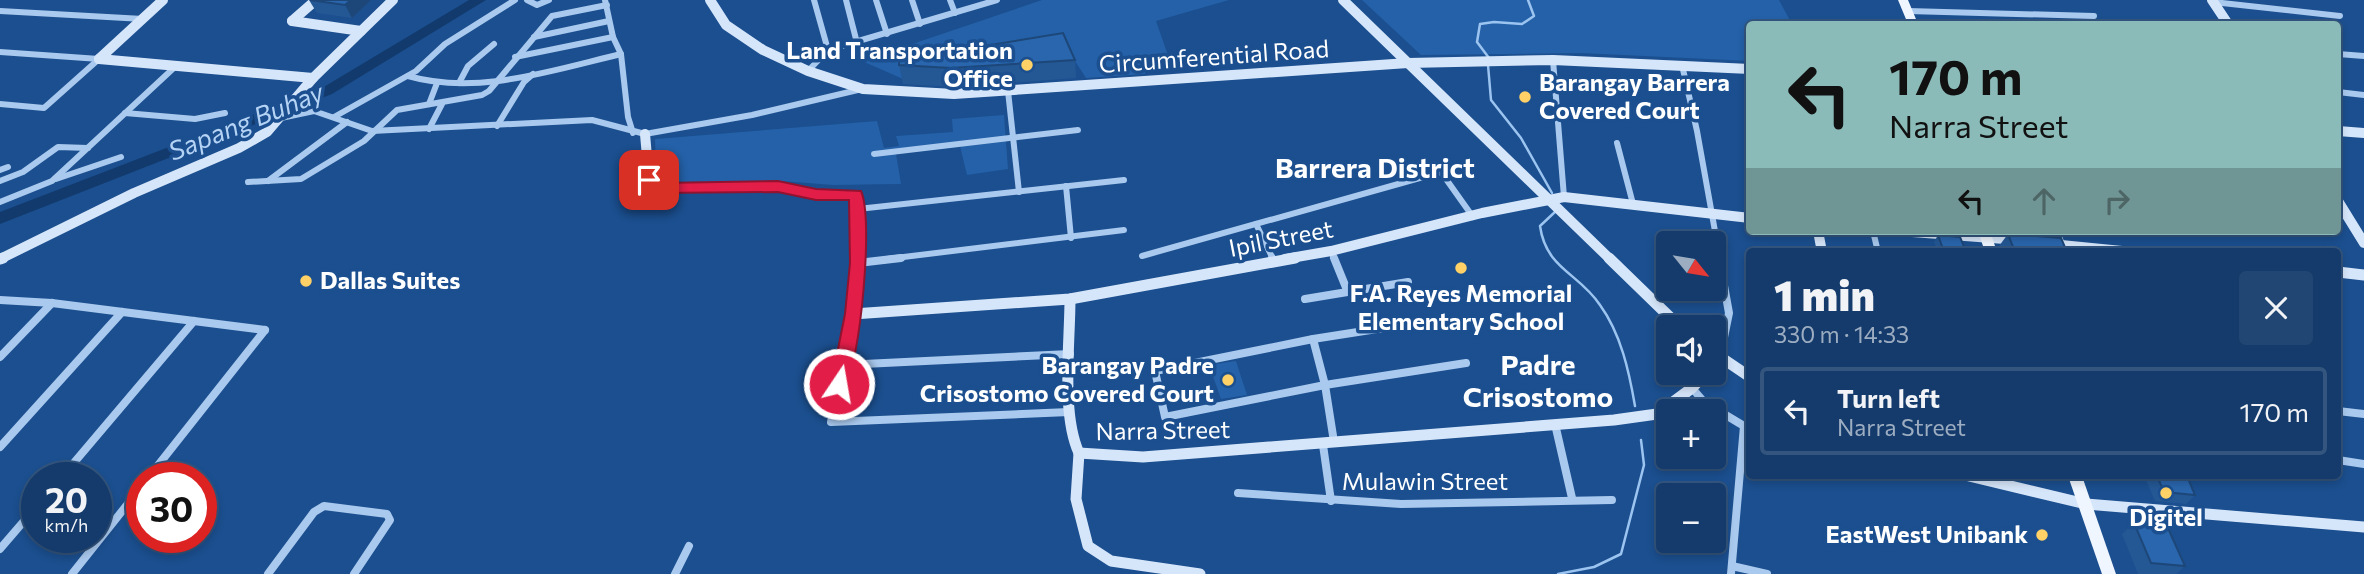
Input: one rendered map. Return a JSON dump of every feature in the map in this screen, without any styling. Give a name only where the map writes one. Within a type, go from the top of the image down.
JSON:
[{"type":"main road","points":[[1903,0],[1912,21]]},
{"type":"main road","points":[[2077,479],[2109,574]]},
{"type":"street","points":[[0,104],[44,108],[163,0]]},
{"type":"street","points":[[316,0],[292,21],[362,31]]},
{"type":"street","points":[[0,259],[134,193],[239,148],[267,132],[313,78],[393,0]]},
{"type":"street","points":[[334,117],[408,76],[445,44],[515,0]]},
{"type":"street","points":[[527,0],[537,5],[549,0]]},
{"type":"street","name":"Circumferential Road","points":[[710,0],[726,25],[763,50],[808,71],[863,89],[954,94],[1408,63],[1553,60],[1746,69]]},
{"type":"street","points":[[814,0],[828,50]]},
{"type":"street","points":[[846,0],[857,43]]},
{"type":"street","points":[[876,0],[887,34]]},
{"type":"street","points":[[912,0],[920,24]]},
{"type":"street","points":[[950,0],[955,13]]},
{"type":"street","points":[[808,71],[828,50],[997,0]]},
{"type":"street","points":[[1343,0],[1667,315]]},
{"type":"street","points":[[2212,1],[2340,16]]},
{"type":"street","points":[[2212,1],[2226,21]]},
{"type":"street","points":[[248,182],[301,178],[364,141],[397,110],[482,95],[500,78],[552,16],[606,3],[612,37],[621,54],[628,117],[639,134],[649,180],[657,188],[778,187],[816,195],[856,195],[858,209],[1124,180]]},
{"type":"street","points":[[0,10],[142,19]]},
{"type":"street","points":[[1908,11],[2094,16]]},
{"type":"street","points":[[532,37],[609,21]]},
{"type":"street","points":[[515,57],[612,37]]},
{"type":"street","points":[[458,83],[468,66],[494,44]]},
{"type":"street","points":[[0,52],[313,78]]},
{"type":"street","points":[[408,76],[437,83],[458,83],[534,73],[621,54]]},
{"type":"street","points":[[2341,54],[2364,56]]},
{"type":"street","points":[[1553,60],[1564,197]]},
{"type":"street","points":[[52,181],[177,65]]},
{"type":"street","points":[[1682,65],[1729,313],[1726,323]]},
{"type":"street","points":[[497,126],[518,91],[534,73]]},
{"type":"street","points":[[429,104],[437,83]]},
{"type":"street","points":[[283,116],[314,111],[372,131],[592,120],[639,134],[752,116],[863,89]]},
{"type":"street","points":[[1008,90],[1018,192]]},
{"type":"street","points":[[2341,92],[2364,95]]},
{"type":"street","points":[[429,129],[442,104]]},
{"type":"street","points":[[125,113],[195,119],[225,113]]},
{"type":"street","points":[[268,182],[347,122]]},
{"type":"street","points":[[874,154],[1078,130]]},
{"type":"street","points":[[2341,131],[2364,133]]},
{"type":"street","points":[[1617,143],[1633,204]]},
{"type":"street","points":[[0,181],[23,172],[58,147],[88,148]]},
{"type":"street","points":[[0,202],[121,157]]},
{"type":"street","points":[[0,170],[8,167]]},
{"type":"street","points":[[1142,256],[1441,172],[1473,217]]},
{"type":"street","points":[[1066,186],[1071,238]]},
{"type":"street","name":"Ipil Street","points":[[853,314],[1070,299],[1331,251],[1546,199],[1564,197],[1746,218]]},
{"type":"street","points":[[2341,206],[2364,243]]},
{"type":"street","name":"Narra Street","points":[[858,209],[858,263],[853,314],[831,422],[1069,412],[1072,438],[1079,453],[1143,457],[1657,414],[1695,385]]},
{"type":"street","points":[[1256,224],[1273,262]]},
{"type":"street","points":[[858,263],[1124,230]]},
{"type":"street","points":[[1991,235],[2024,241]]},
{"type":"street","points":[[2037,242],[2060,248]]},
{"type":"street","points":[[1331,251],[1347,290]]},
{"type":"street","points":[[2341,272],[2364,275]]},
{"type":"street","points":[[1305,299],[1408,282]]},
{"type":"street","points":[[1069,412],[1070,299]]},
{"type":"street","points":[[0,300],[52,303],[265,330],[161,462]]},
{"type":"street","points":[[0,357],[52,303]]},
{"type":"street","points":[[0,447],[122,312]]},
{"type":"street","points":[[1441,319],[1313,339],[1155,371],[1166,417],[1325,385],[1466,363]]},
{"type":"street","points":[[75,462],[194,321]]},
{"type":"street","points":[[1313,339],[1325,385],[1331,501]]},
{"type":"street","points":[[844,365],[1071,354]]},
{"type":"street","points":[[1726,364],[1746,375]]},
{"type":"street","points":[[1692,388],[1703,402],[1744,426],[1732,570],[1768,574]]},
{"type":"street","points":[[2341,411],[2364,414]]},
{"type":"street","points":[[1554,422],[1572,498]]},
{"type":"street","points":[[1079,453],[1076,499],[1088,545],[1111,561],[1200,574]]},
{"type":"street","points":[[2341,460],[2364,464]]},
{"type":"street","points":[[1982,479],[2086,504],[2364,527]]},
{"type":"street","name":"Mulawin Street","points":[[1238,493],[1400,504],[1500,503],[1572,498],[1612,500]]},
{"type":"street","points":[[72,574],[126,506]]},
{"type":"street","points":[[268,574],[314,512],[324,506],[387,514],[390,520],[354,574]]},
{"type":"street","points":[[0,549],[5,538],[21,522]]},
{"type":"street","points":[[675,574],[689,547]]},
{"type":"shaded area","points":[[1042,0],[1229,0],[1156,21],[1169,58],[1145,60],[1145,74],[1086,78],[1067,49],[903,79],[862,61]]},
{"type":"shaded area","points":[[1362,0],[1779,0],[1790,21],[1746,21],[1746,61],[1580,53],[1421,55]]},
{"type":"shaded area","points":[[1004,115],[1008,169],[967,175],[960,146],[896,154],[901,184],[662,182],[656,170],[655,139],[877,121],[884,148],[899,146],[896,136],[953,132],[952,119]]},
{"type":"shaded area","name":"Barangay Padre Crisostomo Covered Court","points":[[1236,361],[1247,395],[1221,399],[1209,365]]},
{"type":"building","points":[[310,0],[351,0],[345,5]]},
{"type":"building","points":[[1063,33],[1075,60],[951,68],[899,65],[899,60]]},
{"type":"building","points":[[1938,235],[1960,237],[1964,248],[1943,248]]},
{"type":"building","points":[[2008,235],[2061,238],[2065,248],[2013,248]]},
{"type":"building","points":[[2158,479],[2188,479],[2195,495],[2164,492]]},
{"type":"building","points":[[2134,523],[2167,526],[2185,566],[2151,563]]},
{"type":"waterway","name":"Sapang Buhay","points":[[0,218],[327,91],[479,0]]},
{"type":"waterway","points":[[1489,58],[1477,42],[1480,24],[1522,24],[1534,16],[1528,0]]},
{"type":"waterway","points":[[1488,65],[1491,100],[1521,138],[1552,193]]},
{"type":"waterway","points":[[1556,211],[1540,226],[1543,240],[1556,261],[1592,294],[1607,316],[1623,353],[1635,406]]},
{"type":"waterway","points":[[1558,574],[1594,567],[1621,554],[1644,465],[1641,440]]},
{"type":"place","name":"Land Transportation Office","points":[[1027,65]]},
{"type":"place","name":"Barangay Barrera Covered Court","points":[[1525,97]]},
{"type":"place","name":"F.A. Reyes Memorial Elementary School","points":[[1461,268]]},
{"type":"place","name":"Dallas Suites","points":[[306,281]]},
{"type":"place","name":"Barangay Padre Crisostomo Covered Court","points":[[1228,380]]},
{"type":"place","name":"Digitel","points":[[2166,493]]},
{"type":"place","name":"EastWest Unibank","points":[[2042,535]]},
{"type":"district","name":"Barrera District","points":[[1375,168]]},
{"type":"district","name":"Padre Crisostomo","points":[[1538,381]]},
{"type":"route","points":[[649,180],[657,188],[778,187],[816,195],[856,195],[858,263],[853,314],[839,384]]}]
